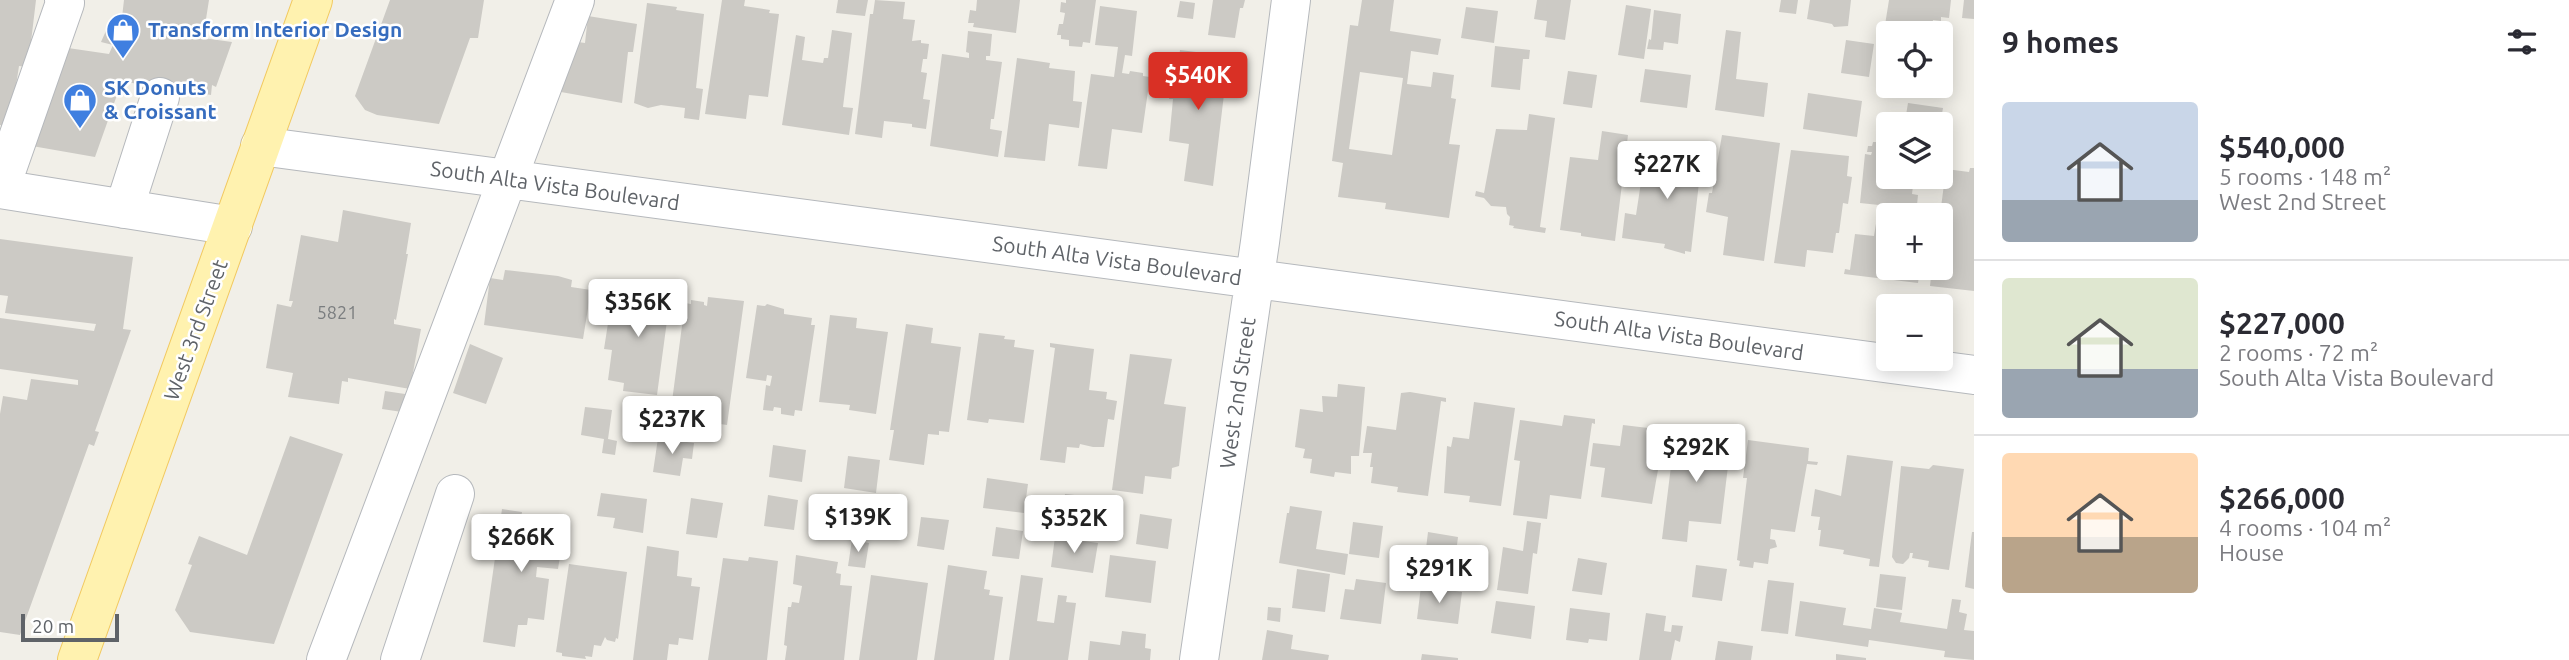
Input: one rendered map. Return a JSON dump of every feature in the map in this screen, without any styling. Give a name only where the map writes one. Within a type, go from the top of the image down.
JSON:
[{"type":"main road","name":"West 3rd Street","points":[[76,660],[313,0]]},
{"type":"street","points":[[64,0],[0,189],[233,226]]},
{"type":"street","points":[[326,660],[575,0]]},
{"type":"street","name":"West 2nd Street","points":[[1199,660],[1255,279],[1291,0]]},
{"type":"street","points":[[124,209],[160,97]]},
{"type":"street","name":"South Alta Vista Boulevard","points":[[260,146],[1974,375]]},
{"type":"street","points":[[400,660],[456,494]]},
{"type":"building","points":[[0,0],[36,0],[28,67],[19,66],[13,105],[6,126],[0,125]]},
{"type":"building","points":[[124,0],[209,0],[203,38],[232,42],[216,87],[212,85],[211,95],[119,81],[117,95],[95,157],[32,146],[68,48],[109,54],[113,45],[101,42],[109,24],[121,26]]},
{"type":"building","points":[[390,0],[484,0],[478,38],[470,38],[439,124],[377,115],[365,110],[355,96]]},
{"type":"building","points":[[722,0],[745,0],[744,6],[779,14],[768,97],[749,95],[746,119],[705,114]]},
{"type":"building","points":[[838,0],[868,0],[865,16],[836,13]]},
{"type":"building","points":[[875,0],[905,2],[903,19],[915,20],[912,41],[921,40],[921,43],[929,44],[927,59],[923,59],[921,72],[927,73],[923,99],[930,100],[926,129],[912,127],[912,124],[884,121],[882,138],[855,134],[870,14],[873,14]]},
{"type":"building","points":[[977,0],[1020,0],[1016,33],[973,27],[974,23],[968,23],[970,10],[976,11]]},
{"type":"building","points":[[1066,0],[1096,0],[1090,43],[1083,42],[1082,47],[1069,46],[1069,40],[1061,39],[1061,35],[1057,35],[1065,13],[1060,12],[1061,2],[1066,3]]},
{"type":"building","points":[[1213,0],[1245,0],[1243,8],[1240,8],[1235,38],[1208,35]]},
{"type":"building","points":[[1362,0],[1394,0],[1390,31],[1441,39],[1438,55],[1411,51],[1407,84],[1431,87],[1433,72],[1454,75],[1451,98],[1456,99],[1449,144],[1460,145],[1449,218],[1385,209],[1386,203],[1338,197],[1343,163],[1332,161],[1350,25],[1358,26]],"holes":[[[1360,72],[1403,78],[1392,155],[1349,149]]]},
{"type":"building","points":[[1537,0],[1571,0],[1565,40],[1545,37],[1547,21],[1534,19]]},
{"type":"building","points":[[1781,0],[1798,0],[1796,14],[1779,12]]},
{"type":"building","points":[[1810,0],[1851,0],[1848,26],[1834,27],[1832,24],[1807,19]]},
{"type":"building","points":[[1889,0],[1951,0],[1949,18],[1941,17],[1941,21],[1886,21]]},
{"type":"building","points":[[1964,0],[1974,0],[1974,19],[1962,18]]},
{"type":"building","points":[[1180,1],[1195,3],[1193,19],[1177,17]]},
{"type":"building","points":[[647,3],[704,14],[696,88],[703,89],[699,120],[684,118],[685,108],[661,105],[648,108],[634,103]]},
{"type":"building","points":[[1626,5],[1651,9],[1644,59],[1618,55]]},
{"type":"building","points":[[1100,6],[1137,11],[1132,56],[1125,55],[1122,73],[1129,74],[1130,71],[1150,77],[1142,133],[1112,129],[1107,169],[1078,166],[1091,74],[1114,77],[1118,47],[1095,45]]},
{"type":"building","points":[[1466,7],[1498,11],[1494,43],[1461,38]]},
{"type":"building","points":[[1654,10],[1681,14],[1678,44],[1664,42],[1663,50],[1647,49],[1649,39],[1651,40]]},
{"type":"building","points":[[588,16],[637,24],[633,52],[628,52],[622,103],[561,92],[565,65],[572,50],[576,51],[578,42],[585,43]]},
{"type":"building","points":[[832,30],[852,33],[843,107],[853,108],[849,135],[782,125],[796,35],[805,37],[802,60],[823,63],[824,58],[828,58]]},
{"type":"building","points":[[1726,30],[1741,32],[1736,79],[1768,83],[1764,117],[1715,110]]},
{"type":"building","points":[[968,31],[992,34],[990,56],[986,56],[986,60],[1002,62],[994,119],[991,119],[990,129],[1002,131],[998,157],[930,146],[942,54],[969,58],[969,53],[966,52]]},
{"type":"building","points":[[1846,40],[1874,44],[1869,77],[1841,73]]},
{"type":"building","points":[[1495,46],[1530,50],[1529,59],[1523,59],[1520,90],[1491,87]]},
{"type":"building","points":[[1180,50],[1212,54],[1211,59],[1228,61],[1213,186],[1184,181],[1189,144],[1169,141],[1173,99],[1169,99],[1172,72],[1177,72]]},
{"type":"building","points":[[1017,58],[1050,63],[1049,68],[1075,71],[1073,101],[1082,102],[1079,128],[1049,124],[1045,161],[1004,157]]},
{"type":"building","points":[[1645,69],[1691,75],[1687,108],[1640,102]]},
{"type":"building","points":[[1568,71],[1597,75],[1592,108],[1563,104]]},
{"type":"building","points":[[1808,93],[1862,101],[1857,137],[1803,129]]},
{"type":"building","points":[[1908,103],[1943,108],[1942,112],[1906,112]]},
{"type":"building","points":[[1529,114],[1555,118],[1540,227],[1546,228],[1545,233],[1513,228],[1514,226],[1509,225],[1510,217],[1506,207],[1491,206],[1484,198],[1475,196],[1476,191],[1484,193],[1496,129],[1527,130]]},
{"type":"building","points":[[1602,131],[1628,135],[1615,241],[1560,230],[1570,157],[1598,160]]},
{"type":"building","points":[[1722,135],[1780,143],[1764,261],[1723,255],[1728,217],[1706,212]]},
{"type":"building","points":[[1873,142],[1876,142],[1876,189],[1913,189],[1912,194],[1918,195],[1917,203],[1860,203],[1865,154],[1871,155],[1872,152],[1867,152],[1868,146],[1872,146]]},
{"type":"building","points":[[1677,144],[1703,148],[1691,252],[1685,251],[1685,254],[1664,248],[1665,244],[1622,238],[1625,213],[1636,215],[1645,156],[1675,160]]},
{"type":"building","points":[[1791,150],[1849,156],[1847,176],[1852,177],[1848,204],[1843,203],[1833,253],[1807,250],[1805,267],[1774,263]]},
{"type":"building","points":[[1970,168],[1974,168],[1974,291],[1930,286],[1931,280],[1953,280],[1953,203],[1942,203],[1943,189],[1953,189],[1953,170],[1969,172]]},
{"type":"building","points":[[343,210],[411,223],[408,254],[396,320],[394,319],[394,324],[421,329],[410,389],[348,378],[348,382],[342,381],[339,404],[288,397],[293,373],[266,368],[277,304],[291,307],[293,301],[289,301],[301,235],[338,242]]},
{"type":"building","points":[[1876,224],[1876,278],[1844,274],[1845,269],[1850,270],[1855,234],[1874,236]]},
{"type":"building","points":[[0,239],[133,257],[123,329],[131,330],[95,431],[99,432],[94,446],[89,444],[20,635],[0,632],[0,414],[3,396],[27,400],[31,379],[78,385],[78,380],[0,369],[0,318],[94,331],[96,324],[5,313],[8,296],[0,295]]},
{"type":"building","points":[[505,270],[558,276],[572,280],[571,287],[591,290],[583,339],[484,325],[490,278],[503,280]]},
{"type":"building","points":[[1893,280],[1918,280],[1918,283]]},
{"type":"building","points":[[634,282],[643,283],[643,287],[671,291],[657,395],[623,391],[624,383],[608,380],[612,350],[604,349],[611,304],[627,306],[630,285],[633,286]]},
{"type":"building","points":[[708,297],[744,301],[727,425],[693,420],[694,412],[671,409],[685,303],[691,304],[691,300],[704,302],[707,306]]},
{"type":"building","points":[[767,304],[784,309],[784,314],[812,318],[811,325],[815,325],[802,411],[795,410],[794,416],[781,414],[781,408],[763,410],[766,385],[770,386],[772,376],[767,375],[766,381],[746,378],[757,305]]},
{"type":"building","points":[[830,315],[857,318],[856,328],[888,332],[876,414],[849,410],[850,405],[819,402]]},
{"type":"building","points":[[906,324],[933,328],[931,343],[961,347],[949,432],[928,434],[924,465],[889,460],[894,430],[890,430]]},
{"type":"building","points":[[979,333],[1005,336],[1004,339],[1015,340],[1014,347],[1034,350],[1024,423],[989,419],[988,423],[967,420]]},
{"type":"building","points":[[1050,343],[1094,349],[1089,390],[1107,392],[1106,399],[1117,401],[1114,420],[1108,419],[1104,447],[1080,444],[1079,448],[1067,447],[1065,463],[1040,460],[1055,348],[1050,347]]},
{"type":"building","points":[[470,344],[503,358],[486,404],[453,393]]},
{"type":"building","points":[[1130,354],[1172,359],[1164,404],[1186,407],[1179,466],[1172,468],[1171,479],[1145,476],[1143,494],[1112,490]]},
{"type":"building","points":[[1338,384],[1365,387],[1359,456],[1351,456],[1351,474],[1335,472],[1334,477],[1310,473],[1312,459],[1303,458],[1305,449],[1295,447],[1300,409],[1323,412],[1322,396],[1337,397]]},
{"type":"building","points":[[385,391],[405,394],[402,412],[382,409]]},
{"type":"building","points":[[1401,393],[1446,398],[1446,402],[1441,401],[1428,496],[1397,492],[1398,487],[1371,483],[1372,453],[1363,453],[1367,426],[1396,430]]},
{"type":"building","points":[[1474,402],[1515,408],[1501,506],[1469,502],[1470,496],[1444,493],[1447,446],[1451,447],[1453,437],[1469,439]]},
{"type":"building","points":[[585,407],[612,410],[608,439],[617,441],[615,455],[602,453],[604,439],[581,435]]},
{"type":"building","points":[[1564,415],[1595,419],[1595,424],[1592,423],[1581,499],[1550,495],[1547,519],[1513,515],[1520,461],[1514,460],[1520,420],[1562,426]]},
{"type":"building","points":[[1623,425],[1665,430],[1652,504],[1601,497],[1605,468],[1590,466],[1593,443],[1620,446]]},
{"type":"building","points":[[1670,430],[1707,434],[1706,449],[1698,449],[1698,452],[1713,454],[1714,445],[1744,449],[1742,460],[1729,458],[1721,524],[1689,521],[1687,542],[1662,539],[1675,434],[1670,433]]},
{"type":"building","points":[[290,436],[343,454],[274,644],[190,632],[175,610],[192,565],[188,564],[199,536],[247,555]]},
{"type":"building","points":[[658,438],[694,443],[692,459],[683,458],[680,476],[653,472]]},
{"type":"building","points":[[1748,440],[1809,448],[1808,461],[1818,462],[1817,465],[1807,464],[1795,532],[1771,529],[1770,539],[1775,540],[1777,547],[1770,549],[1768,564],[1754,562],[1753,568],[1739,566],[1740,561],[1737,560],[1747,478],[1743,478]]},
{"type":"building","points":[[773,445],[806,450],[802,482],[769,477]]},
{"type":"building","points":[[1847,455],[1893,461],[1879,567],[1869,566],[1870,559],[1843,554],[1844,550],[1819,546],[1820,517],[1811,516],[1815,489],[1841,496]]},
{"type":"building","points":[[848,456],[880,460],[876,493],[844,488]]},
{"type":"building","points":[[1933,465],[1964,469],[1949,570],[1928,567],[1929,561],[1912,558],[1913,553],[1910,553],[1903,564],[1896,563],[1892,557],[1901,466],[1929,469]]},
{"type":"building","points":[[987,478],[1028,484],[1024,513],[983,508]]},
{"type":"building","points":[[601,493],[647,499],[643,533],[613,528],[615,518],[597,516]]},
{"type":"building","points":[[1065,494],[1103,498],[1099,531],[1061,526]]},
{"type":"building","points":[[768,495],[798,500],[794,530],[764,526]]},
{"type":"building","points":[[691,498],[723,503],[717,538],[686,534]]},
{"type":"building","points":[[1290,506],[1322,511],[1316,549],[1348,554],[1345,575],[1279,563]]},
{"type":"building","points":[[502,509],[522,512],[521,518],[535,519],[531,554],[539,555],[541,547],[536,546],[541,514],[568,518],[564,550],[561,550],[558,569],[537,567],[536,577],[549,579],[544,620],[528,618],[527,625],[518,625],[515,647],[483,642]]},
{"type":"building","points":[[1140,514],[1172,519],[1168,549],[1136,544]]},
{"type":"building","points":[[921,517],[949,520],[944,550],[917,546]]},
{"type":"building","points":[[1527,521],[1541,523],[1537,554],[1533,553],[1528,594],[1497,590],[1503,547],[1523,551]]},
{"type":"building","points":[[1353,522],[1383,526],[1379,558],[1349,554]]},
{"type":"building","points":[[996,527],[1023,531],[1019,559],[992,556]]},
{"type":"building","points":[[1428,532],[1458,537],[1454,569],[1478,572],[1475,591],[1447,587],[1449,569],[1424,565]]},
{"type":"building","points":[[1974,532],[1974,589],[1965,587]]},
{"type":"building","points":[[1055,537],[1098,543],[1093,573],[1051,567]]},
{"type":"building","points":[[852,540],[869,543],[865,568],[848,566]]},
{"type":"building","points":[[647,546],[679,551],[677,576],[692,578],[691,586],[700,587],[693,640],[679,638],[678,645],[669,644],[667,660],[633,660]]},
{"type":"building","points":[[796,555],[838,562],[836,573],[841,574],[840,585],[852,586],[844,660],[785,660],[788,607],[791,607],[792,602],[799,603],[802,586],[793,584]]},
{"type":"building","points":[[1110,555],[1156,561],[1151,603],[1105,597]]},
{"type":"building","points":[[749,557],[778,561],[767,660],[708,660],[723,558],[748,561]]},
{"type":"building","points":[[1578,558],[1607,563],[1602,595],[1572,591]]},
{"type":"building","points":[[569,564],[627,572],[618,639],[616,638],[615,642],[605,637],[601,646],[594,645],[592,657],[585,656],[586,659],[562,656],[562,653],[556,652]]},
{"type":"building","points":[[948,565],[987,571],[984,589],[990,590],[989,595],[1003,597],[994,660],[934,660]]},
{"type":"building","points":[[1696,565],[1727,569],[1722,601],[1692,597]]},
{"type":"building","points":[[1297,569],[1330,574],[1325,612],[1292,608]]},
{"type":"building","points":[[1880,574],[1906,577],[1902,610],[1876,607]]},
{"type":"building","points":[[871,575],[928,583],[917,660],[859,660]]},
{"type":"building","points":[[1021,575],[1043,578],[1037,621],[1054,623],[1058,595],[1067,596],[1066,602],[1076,603],[1068,660],[1009,660]]},
{"type":"building","points":[[1356,579],[1386,583],[1381,624],[1340,619],[1345,589],[1354,590]]},
{"type":"building","points":[[1768,580],[1794,583],[1788,634],[1761,631]]},
{"type":"building","points":[[1421,586],[1462,592],[1458,624],[1417,619]]},
{"type":"building","points":[[1952,599],[1961,600],[1959,612],[1967,614],[1964,630],[1974,631],[1974,660],[1944,657],[1945,651],[1869,640],[1868,647],[1795,636],[1800,601],[1846,608],[1843,625],[1871,629],[1874,608],[1902,613],[1900,622],[1947,629]]},
{"type":"building","points":[[1496,601],[1535,606],[1531,639],[1491,633]]},
{"type":"building","points":[[1268,607],[1281,608],[1280,622],[1267,620]]},
{"type":"building","points":[[1570,608],[1610,613],[1607,641],[1589,639],[1588,643],[1566,640]]},
{"type":"building","points":[[1646,613],[1666,616],[1664,631],[1671,632],[1672,625],[1683,626],[1680,642],[1675,640],[1671,660],[1639,660]]},
{"type":"building","points":[[1267,630],[1293,635],[1291,649],[1329,655],[1328,660],[1262,660]]},
{"type":"building","points":[[1122,631],[1146,634],[1145,648],[1151,649],[1150,660],[1088,660],[1090,641],[1120,645]]},
{"type":"building","points":[[1718,641],[1753,646],[1751,660],[1715,660]]},
{"type":"building","points":[[1422,654],[1458,658],[1458,660],[1421,660]]},
{"type":"building","points":[[1836,654],[1866,658],[1866,660],[1836,660]]},
{"type":"place","name":"Transform Interior Design","points":[[123,60]]},
{"type":"place","name":"SK Donuts & Croissant","points":[[80,130]]}]
